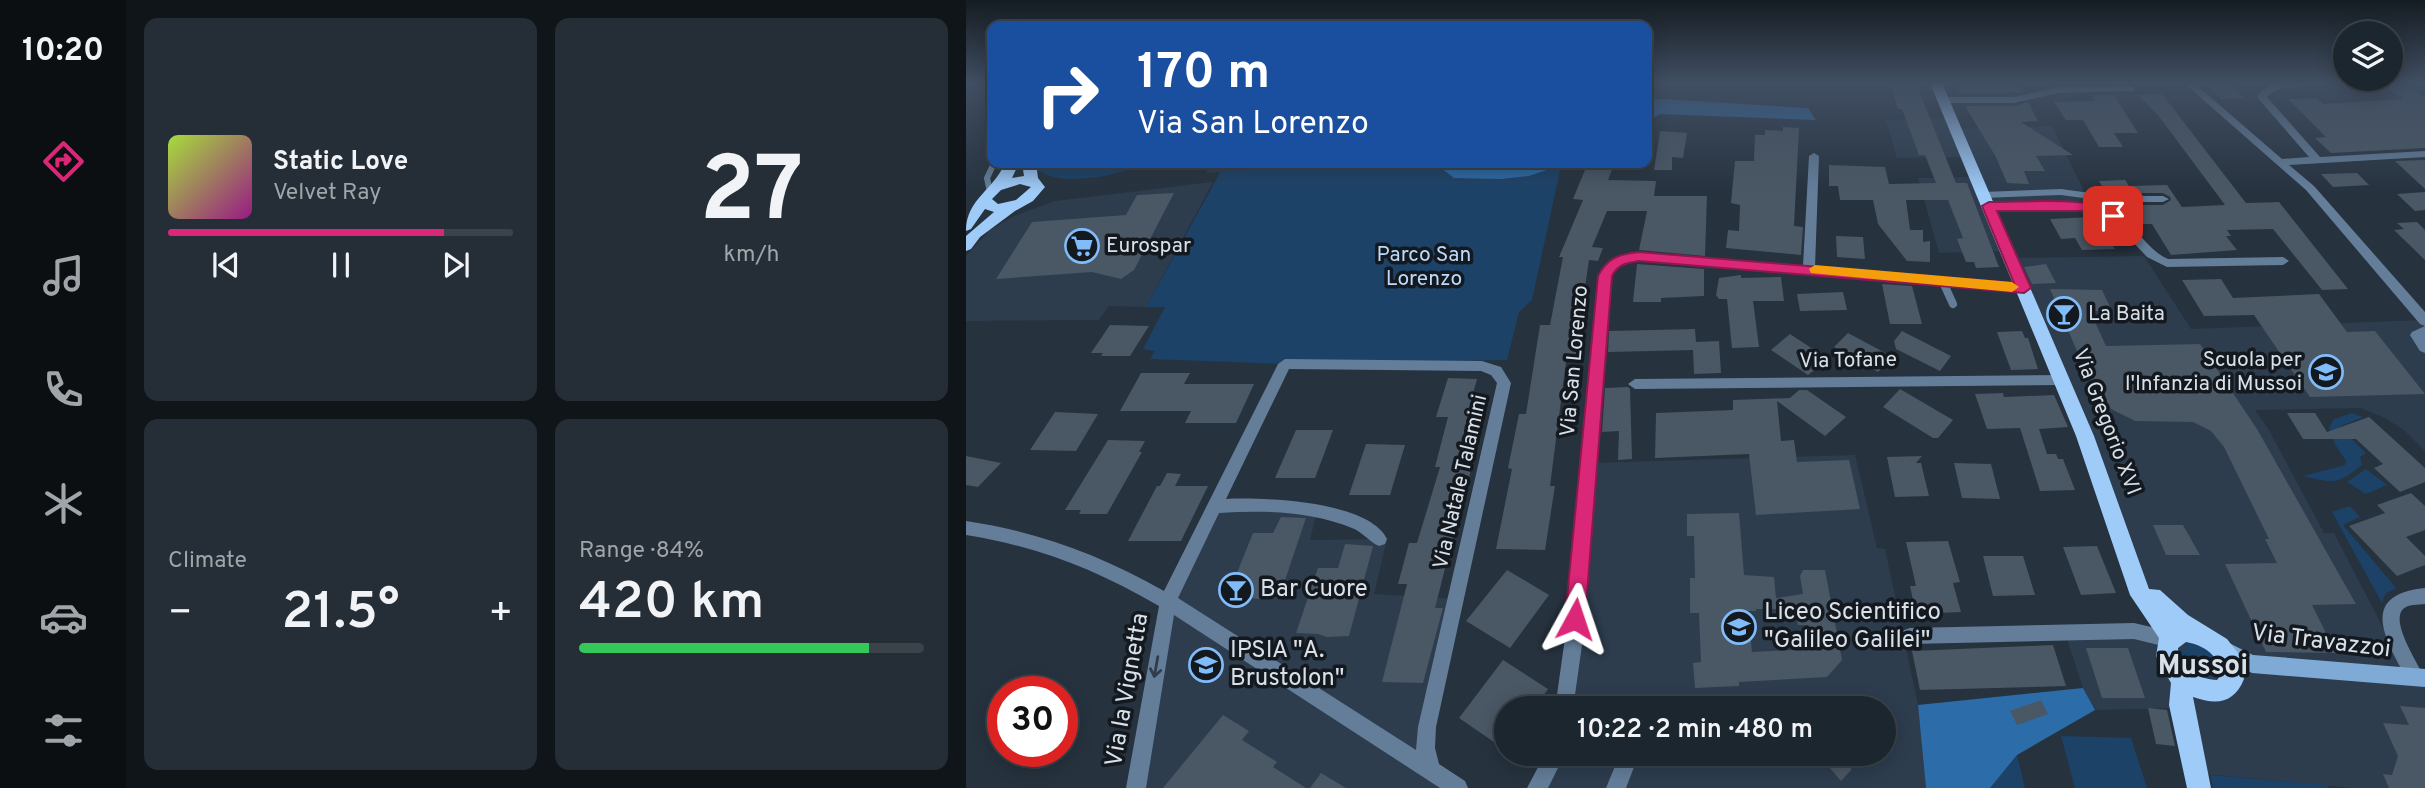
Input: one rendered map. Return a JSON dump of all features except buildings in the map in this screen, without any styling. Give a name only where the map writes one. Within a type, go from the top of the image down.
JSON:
[{"type":"main road","name":"Via Gregorio XVI","points":[[1952,120],[2062,380],[2139,586],[2170,643]]},
{"type":"main road","points":[[966,226],[990,193],[1006,177],[1010,168]]},
{"type":"main road","points":[[1030,168],[1031,180]]},
{"type":"main road","points":[[966,246],[975,234],[1011,207],[1026,201],[1037,191],[1036,183],[1031,180],[1018,180],[990,193]]},
{"type":"main road","points":[[990,193],[996,208],[1011,207]]},
{"type":"main road","name":"Via Gregorio XVI","points":[[2139,586],[2206,637]]},
{"type":"main road","points":[[2178,633],[2206,637],[2230,660],[2233,679],[2222,691],[2213,693],[2202,692],[2182,680],[2169,662],[2170,643],[2178,633]]},
{"type":"main road","points":[[2182,680],[2181,705],[2199,788]]},
{"type":"main road","points":[[2187,732],[2189,720],[2197,704],[2213,693]]},
{"type":"street","points":[[2230,120],[2310,188],[2425,321]]},
{"type":"street","points":[[2282,120],[2317,160]]},
{"type":"street","points":[[2278,162],[2425,155]]},
{"type":"street","points":[[1809,269],[1814,156]]},
{"type":"street","points":[[1986,201],[2061,192],[2112,199],[2163,199]]},
{"type":"street","points":[[1986,201],[2099,210],[2119,221],[2152,256],[2167,263],[2283,261]]},
{"type":"street","name":"Via San Lorenzo","points":[[1566,696],[1573,645],[1606,270],[1617,261],[1631,257],[2024,288]]},
{"type":"street","points":[[2425,331],[2417,335],[2425,348]]},
{"type":"street","name":"Via la Vignetta","points":[[1136,788],[1168,600],[1285,365]]},
{"type":"street","name":"Via Natale Talamini","points":[[1285,365],[1482,366],[1496,372],[1504,383],[1427,727],[1425,747],[1431,771]]},
{"type":"street","name":"Via Tofane","points":[[1635,384],[2062,380]]},
{"type":"street","points":[[1215,506],[1275,505],[1319,513],[1371,528],[1379,539]]},
{"type":"street","points":[[966,528],[1012,534],[1037,542],[1168,600],[1458,788]]},
{"type":"street","name":"Via Gregorio XVI","points":[[2139,586],[2145,621],[2139,631]]},
{"type":"street","points":[[2420,678],[2393,631],[2390,617],[2394,606],[2401,599],[2425,596]]},
{"type":"street","points":[[1910,636],[2139,631],[2170,643]]},
{"type":"street","name":"Via Travazzoi","points":[[2206,637],[2239,659],[2252,664],[2420,678]]},
{"type":"street","name":"Via Travazzoi","points":[[2233,679],[2239,670],[2252,664]]},
{"type":"street","points":[[1537,788],[1549,766]]},
{"type":"street","points":[[1616,788],[1625,766]]},
{"type":"lane","points":[[990,193],[987,178],[992,168]]},
{"type":"lane","points":[[1942,280],[1953,304]]},
{"type":"shaded area","points":[[1886,120],[1949,120],[1953,129],[2052,126],[2089,201],[1984,204],[2004,251],[1939,253],[1918,178],[1972,177],[1964,157],[1897,158]]},
{"type":"shaded area","points":[[1206,168],[1301,168],[1207,173]]},
{"type":"shaded area","points":[[1441,168],[1553,168],[1529,176],[1501,179],[1454,178]]},
{"type":"shaded area","points":[[1213,182],[1146,307],[1109,306],[1099,320],[966,321],[966,256],[990,230],[1014,216],[1055,201]]},
{"type":"shaded area","points":[[2144,256],[2191,329],[2422,320],[2425,324],[2425,451],[2405,431],[2385,418],[2361,408],[2255,410],[2269,430],[2324,533],[2334,533],[2407,674],[2425,674],[2425,788],[2352,788],[2194,773],[2179,708],[2095,710],[2083,688],[2063,627],[2154,627],[2007,258]]},
{"type":"shaded area","name":"Liceo Scientifico \"Galileo Galilei\"","points":[[1855,455],[1877,548],[1885,549],[1918,705],[1926,788],[1547,788],[1555,766],[1896,766],[1896,696],[1570,696],[1592,463]]},
{"type":"shaded area","points":[[1216,503],[1318,507],[1310,540],[1387,539],[1374,594],[1461,599],[1421,772],[1449,788],[1143,788],[1164,607]]},
{"type":"shaded area","points":[[2083,688],[2095,710],[2017,755],[1990,788],[1926,788],[1918,705]]},
{"type":"green space","points":[[1133,168],[1076,179],[1048,175],[1037,170]]},
{"type":"green space","name":"Parco San Lorenzo","points":[[1286,168],[1441,168],[1459,178],[1529,176],[1561,168],[1532,300],[1519,312],[1507,360],[1285,364],[1150,359],[1155,351],[1143,349],[1165,307],[1146,307],[1221,171]]},
{"type":"green space","points":[[2352,413],[2363,417],[2339,427],[2366,453],[2360,457],[2362,465],[2340,480],[2303,476],[2345,465],[2346,461],[2329,428],[2334,419]]},
{"type":"green space","points":[[2366,469],[2387,485],[2366,494],[2347,482]]},
{"type":"green space","points":[[2350,506],[2360,517],[2343,525],[2396,588],[2385,594],[2382,603],[2332,512]]},
{"type":"green space","points":[[2190,644],[2205,648],[2212,654],[2220,666],[2217,676],[2201,678],[2187,669],[2181,655],[2183,649]]},
{"type":"green space","points":[[2061,736],[2131,738],[2147,788],[2075,788]]},
{"type":"green space","points":[[2017,755],[2025,788],[1990,788],[1992,785]]},
{"type":"green space","points":[[2210,775],[2327,785],[2328,788],[2213,788]]},
{"type":"slow traffic","points":[[1815,269],[2012,287]]},
{"type":"place","name":"Eurospar","points":[[1082,246]]},
{"type":"place","name":"La Baita","points":[[2064,314]]},
{"type":"place","name":"Scuola per l'Infanzia di Mussoi","points":[[2326,372]]},
{"type":"place","name":"Bar Cuore","points":[[1236,590]]},
{"type":"place","name":"Liceo Scientifico \"Galileo Galilei\"","points":[[1739,627]]},
{"type":"place","name":"IPSIA \"A. Brustolon\"","points":[[1206,665]]},
{"type":"district","name":"Mussoi","points":[[2203,667]]},
{"type":"route","points":[[1575,619],[1605,276],[1610,265],[1623,258],[1639,257],[2024,288],[1989,206],[2082,207],[2113,216]]}]
